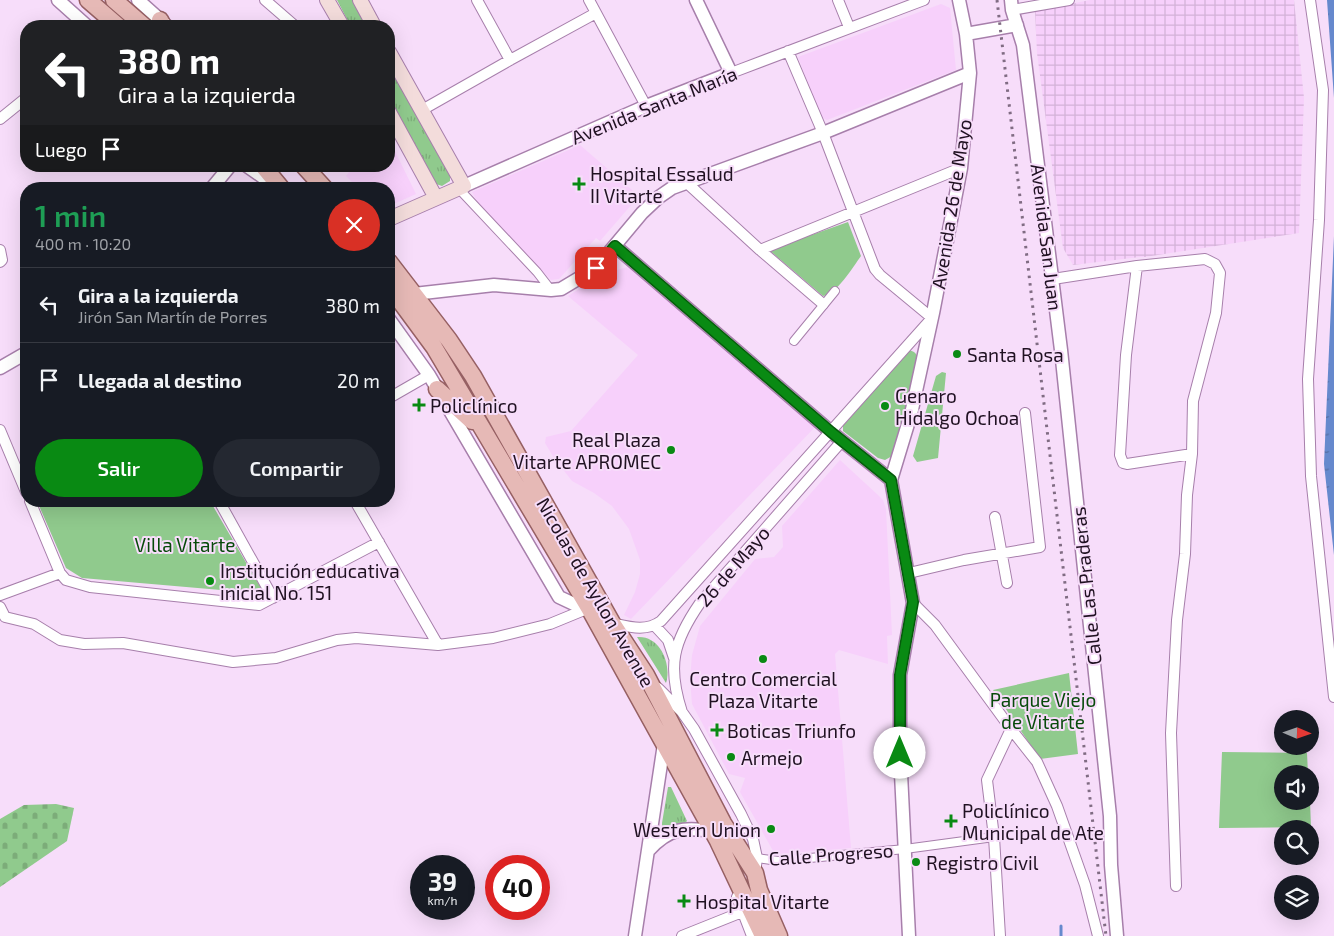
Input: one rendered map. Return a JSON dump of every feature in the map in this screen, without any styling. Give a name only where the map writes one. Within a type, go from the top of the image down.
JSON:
[{"type":"main road","points":[[88,0],[111,20]]},
{"type":"main road","points":[[114,0],[137,20]]},
{"type":"main road","points":[[327,0],[339,20]]},
{"type":"main road","points":[[360,0],[369,20]]},
{"type":"main road","points":[[395,63],[422,110],[461,187]]},
{"type":"main road","points":[[395,123],[436,198]]},
{"type":"main road","points":[[309,172],[319,182]]},
{"type":"main road","name":"Avenida Santa María","points":[[395,216],[461,187]]},
{"type":"main road","name":"Nicolas de Ayllon Avenue","points":[[395,270],[449,340],[473,376],[612,623],[646,675],[723,823],[756,865],[759,890],[779,936]]},
{"type":"main road","name":"Nicolas de Ayllon Avenue","points":[[395,294],[434,347],[589,608],[715,836],[763,936]]},
{"type":"main road","points":[[433,382],[486,435]]},
{"type":"street","points":[[58,0],[80,20]]},
{"type":"street","points":[[138,0],[159,20]]},
{"type":"street","points":[[265,0],[288,20]]},
{"type":"street","points":[[477,0],[510,60]]},
{"type":"street","points":[[589,0],[646,106]]},
{"type":"street","points":[[696,0],[731,73]]},
{"type":"street","points":[[838,0],[850,27]]},
{"type":"street","name":"Avenida Santa María","points":[[461,187],[646,106],[924,0]]},
{"type":"street","name":"Avenida 26 de Mayo","points":[[891,480],[910,414],[932,318],[961,168],[970,73],[966,34],[959,0]]},
{"type":"street","points":[[1012,5],[1067,0]]},
{"type":"street","points":[[1310,0],[1323,90],[1319,220],[1308,379],[1311,466],[1334,697]]},
{"type":"street","name":"Avenida San Juan","points":[[1012,5],[1023,45],[1053,279],[1074,476]]},
{"type":"street","points":[[422,110],[596,13]]},
{"type":"street","points":[[966,34],[1017,25]]},
{"type":"street","points":[[788,51],[823,133],[877,272],[932,318],[831,432]]},
{"type":"street","points":[[414,294],[494,285],[551,290],[561,289],[596,268],[642,213],[658,197],[672,188],[823,133],[970,73]]},
{"type":"street","points":[[0,120],[20,103]]},
{"type":"street","points":[[760,250],[961,168]]},
{"type":"street","points":[[217,182],[225,172]]},
{"type":"street","points":[[256,172],[270,182]]},
{"type":"street","points":[[687,183],[760,250],[824,304]]},
{"type":"street","points":[[461,187],[551,290]]},
{"type":"street","points":[[615,246],[831,432],[891,480],[913,602],[900,675],[900,753],[909,936]]},
{"type":"street","points":[[0,250],[2,260],[0,262]]},
{"type":"street","points":[[1053,279],[1137,266],[1205,259],[1215,264],[1220,273],[1216,313],[1193,401],[1192,454],[1177,620],[1171,733],[1176,886]]},
{"type":"street","points":[[1137,266],[1126,355],[1120,455],[1123,463],[1127,464],[1192,454]]},
{"type":"street","points":[[794,340],[835,291]]},
{"type":"street","points":[[395,328],[433,382],[559,597],[576,605],[589,608]]},
{"type":"street","points":[[0,368],[20,356]]},
{"type":"street","points":[[395,396],[433,382]]},
{"type":"street","points":[[909,574],[1001,553],[1040,547],[1025,413]]},
{"type":"street","points":[[0,430],[20,478]]},
{"type":"street","name":"26 de Mayo","points":[[655,626],[831,432]]},
{"type":"street","name":"26 de Mayo","points":[[682,712],[676,694],[674,659],[677,642],[683,628],[700,603],[842,441]]},
{"type":"street","name":"Calle Las Praderas","points":[[1074,476],[1110,816],[1111,865],[1117,936]]},
{"type":"street","points":[[32,507],[60,573],[66,580],[90,587],[259,605],[379,542]]},
{"type":"street","points":[[222,507],[273,598]]},
{"type":"street","points":[[359,507],[438,644]]},
{"type":"street","points":[[995,517],[1007,582]]},
{"type":"street","points":[[0,595],[60,573]]},
{"type":"street","points":[[913,602],[935,625],[1011,729],[1038,762],[1057,806],[1085,885],[1098,936]]},
{"type":"street","points":[[0,607],[2,617],[34,624],[60,640],[84,644],[123,643],[233,662],[276,658],[337,640],[356,638],[438,644],[493,638],[550,624],[589,608]]},
{"type":"street","points":[[909,621],[925,615]]},
{"type":"street","points":[[612,623],[633,628],[655,626],[668,640],[674,659]]},
{"type":"street","points":[[646,675],[682,712],[694,729],[741,814],[753,839],[756,865],[787,936]]},
{"type":"street","points":[[1000,936],[994,837],[987,780],[1011,729]]},
{"type":"street","points":[[634,936],[649,850],[664,744]]},
{"type":"street","points":[[649,850],[659,839],[671,832],[685,828],[715,836],[752,936]]},
{"type":"street","name":"Calle Progreso","points":[[756,865],[778,861],[905,849],[994,837]]},
{"type":"street","points":[[682,936],[742,912]]},
{"type":"shaded area","points":[[1090,0],[1294,0],[1304,98],[1299,233],[1145,257],[1073,265],[1063,248],[1037,53],[1035,11]]},
{"type":"shaded area","points":[[941,4],[950,8],[956,70],[827,120],[821,117],[798,57]]},
{"type":"shaded area","points":[[580,145],[639,196],[600,241],[596,238],[559,279],[551,280],[478,203],[472,192]]},
{"type":"shaded area","points":[[395,151],[416,194],[395,203],[395,182],[352,182],[346,176],[349,172],[395,172]]},
{"type":"shaded area","name":"Real Plaza Vitarte APROMEC","points":[[628,267],[816,426],[631,619],[624,615],[635,592],[640,574],[640,560],[629,529],[612,506],[572,481],[545,443],[546,437],[571,431],[638,355],[568,296],[591,281]]},
{"type":"shaded area","name":"Centro Comercial Plaza Vitarte","points":[[840,460],[883,500],[886,509],[892,635],[887,636],[888,664],[839,650],[835,654],[851,848],[779,854],[775,853],[772,849],[740,792],[745,778],[729,774],[692,704],[690,679],[692,655],[700,626],[755,559],[774,557],[783,547],[782,526]]},
{"type":"green space","points":[[337,0],[354,0],[363,19],[347,20]]},
{"type":"green space","points":[[395,74],[450,175],[450,181],[442,186],[436,184],[395,109]]},
{"type":"green space","points":[[848,222],[861,256],[844,280],[833,291],[823,296],[769,250]]},
{"type":"green space","points":[[908,350],[915,353],[919,361],[894,455],[885,460],[878,458],[843,431],[843,423]]},
{"type":"green space","points":[[942,372],[946,373],[938,458],[917,462],[913,456],[936,376]]},
{"type":"green space","name":"Villa Vitarte","points":[[40,507],[214,507],[261,588],[244,592],[82,578],[66,568]]},
{"type":"green space","points":[[637,637],[652,641],[662,652],[666,660],[666,683]]},
{"type":"green space","name":"Parque Viejo de Vitarte","points":[[1069,673],[1078,754],[1040,759],[993,690]]},
{"type":"green space","points":[[1222,752],[1307,755],[1308,765],[1274,765],[1274,810],[1310,810],[1311,820],[1274,820],[1274,827],[1219,828]]},
{"type":"green space","points":[[668,787],[671,787],[687,821],[665,828],[662,827],[662,823]]},
{"type":"green space","points":[[56,804],[74,808],[67,841],[0,887],[0,819],[24,805]]},
{"type":"water","points":[[1327,0],[1334,0],[1334,98]]},
{"type":"water","points":[[1334,236],[1334,555],[1324,464]]},
{"type":"waterway","points":[[1061,926],[1061,936]]},
{"type":"railway","points":[[997,0],[1106,936]]},
{"type":"place","name":"Hospital Essalud II Vitarte","points":[[579,184]]},
{"type":"place","name":"Santa Rosa","points":[[957,354]]},
{"type":"place","name":"Policlínico","points":[[419,405]]},
{"type":"place","name":"Genaro Hidalgo Ochoa","points":[[885,406]]},
{"type":"place","name":"Real Plaza Vitarte APROMEC","points":[[671,450]]},
{"type":"place","name":"Institución educativa inicial No. 151","points":[[210,581]]},
{"type":"place","name":"Centro Comercial Plaza Vitarte","points":[[763,659]]},
{"type":"place","name":"Boticas Triunfo","points":[[717,730]]},
{"type":"place","name":"Armejo","points":[[731,757]]},
{"type":"place","name":"Policlínico Municipal de Ate","points":[[951,821]]},
{"type":"place","name":"Western Union","points":[[771,829]]},
{"type":"place","name":"Registro Civil","points":[[916,862]]},
{"type":"place","name":"Hospital Vitarte","points":[[684,901]]},
{"type":"route","points":[[596,268],[615,246],[831,432],[891,480],[913,602],[900,675],[900,753]]}]
